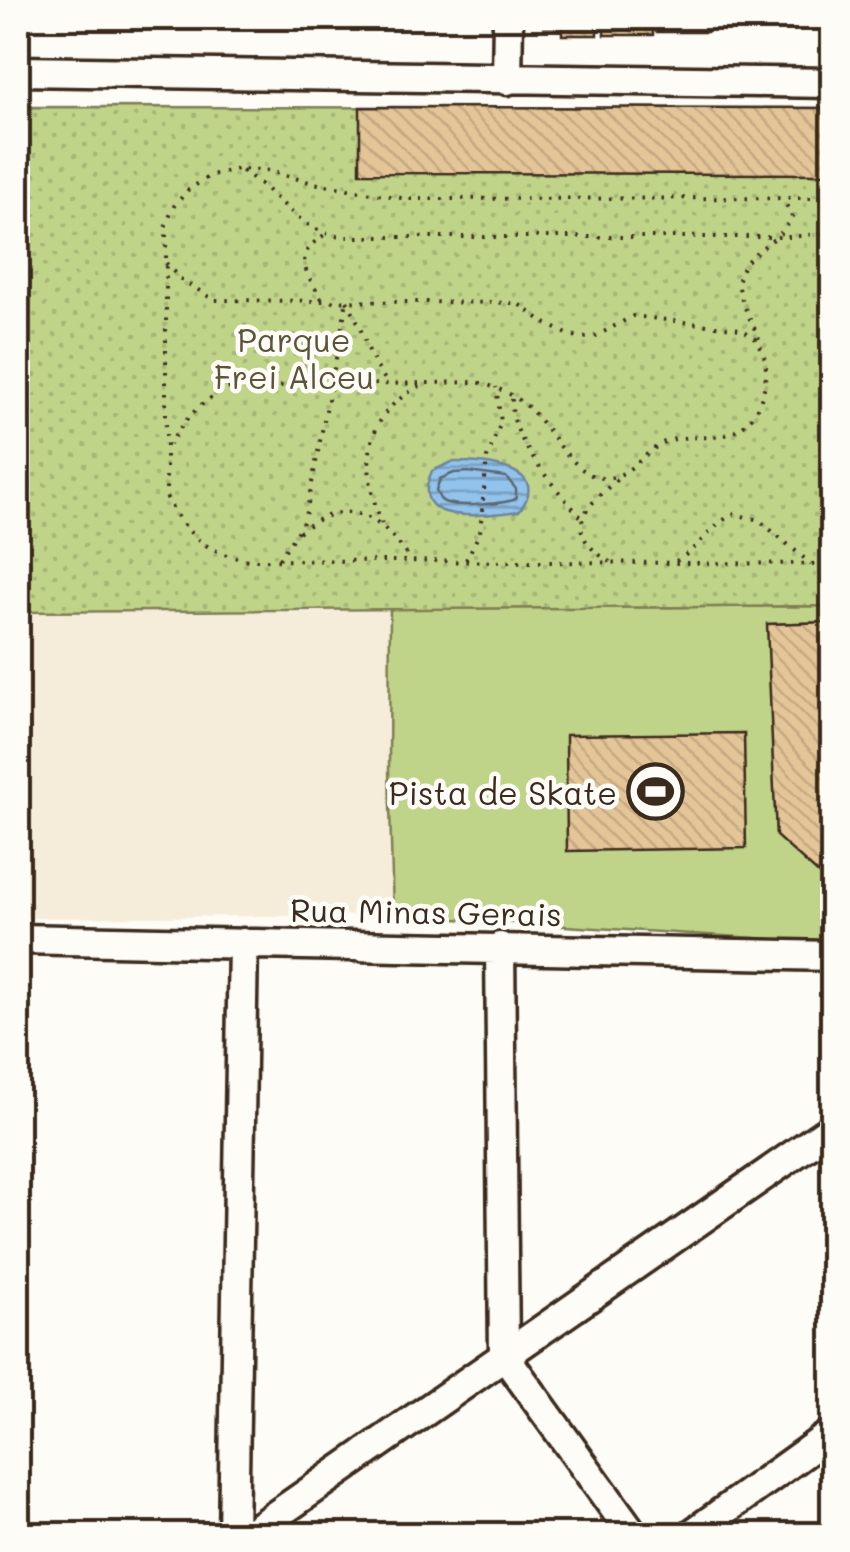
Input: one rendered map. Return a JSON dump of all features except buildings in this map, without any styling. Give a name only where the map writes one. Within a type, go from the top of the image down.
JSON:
[{"type":"street","points":[[507,80],[508,18]]},
{"type":"street","points":[[18,70],[832,83]]},
{"type":"street","name":"Rua Minas Gerais","points":[[18,939],[500,946],[832,956]]},
{"type":"street","points":[[233,1534],[243,942]]},
{"type":"street","points":[[500,946],[504,1355],[633,1534]]},
{"type":"street","points":[[249,1534],[832,1128]]},
{"type":"street","points":[[692,1534],[832,1433]]},
{"type":"path","points":[[238,169],[275,194],[311,229],[326,234],[776,238],[832,232]]},
{"type":"path","points":[[832,198],[407,200],[329,187],[265,170],[238,169],[211,175],[188,190],[174,206],[166,225],[166,496],[180,523],[202,546],[226,557],[277,561],[832,564]]},
{"type":"path","points":[[610,562],[589,547],[581,527],[582,517],[596,496],[666,442],[722,436],[740,428],[759,406],[766,378],[762,348],[740,295],[740,270],[788,228],[792,216],[783,200]]},
{"type":"path","points":[[323,301],[305,268],[304,252],[326,234]]},
{"type":"path","points":[[166,262],[189,286],[214,300],[517,303],[570,335],[596,336],[633,316],[741,329],[754,335],[762,348]]},
{"type":"path","points":[[348,301],[372,361],[390,384]]},
{"type":"path","points":[[277,561],[296,535],[307,508],[348,301]]},
{"type":"path","points":[[832,306],[825,326],[832,358]]},
{"type":"path","points":[[166,449],[196,407],[233,387],[477,382],[496,387],[528,406],[579,467],[593,476],[608,478],[629,470]]},
{"type":"path","points":[[382,524],[368,482],[373,437],[396,401],[427,383]]},
{"type":"path","points":[[466,562],[483,520],[487,458],[501,422],[496,387]]},
{"type":"path","points":[[513,397],[514,421],[530,451],[551,483],[582,517]]},
{"type":"path","points":[[296,535],[313,522],[339,514],[370,516],[382,524],[412,562]]},
{"type":"path","points":[[672,563],[695,549],[712,526],[734,514],[747,514],[760,520],[811,564]]},
{"type":"shaded area","points":[[390,609],[393,915],[18,918],[20,612]]},
{"type":"green space","name":"Parque Frei Alceu","points":[[22,107],[832,108],[832,606],[20,612]]},
{"type":"green space","points":[[832,606],[832,622],[768,624],[776,835],[832,886],[832,943],[393,915],[390,609]]},
{"type":"water","points":[[452,462],[509,469],[528,484],[528,496],[519,511],[470,515],[439,510],[430,502],[427,489],[432,471]]},
{"type":"place","name":"Pista de Skate","points":[[656,792]]}]
